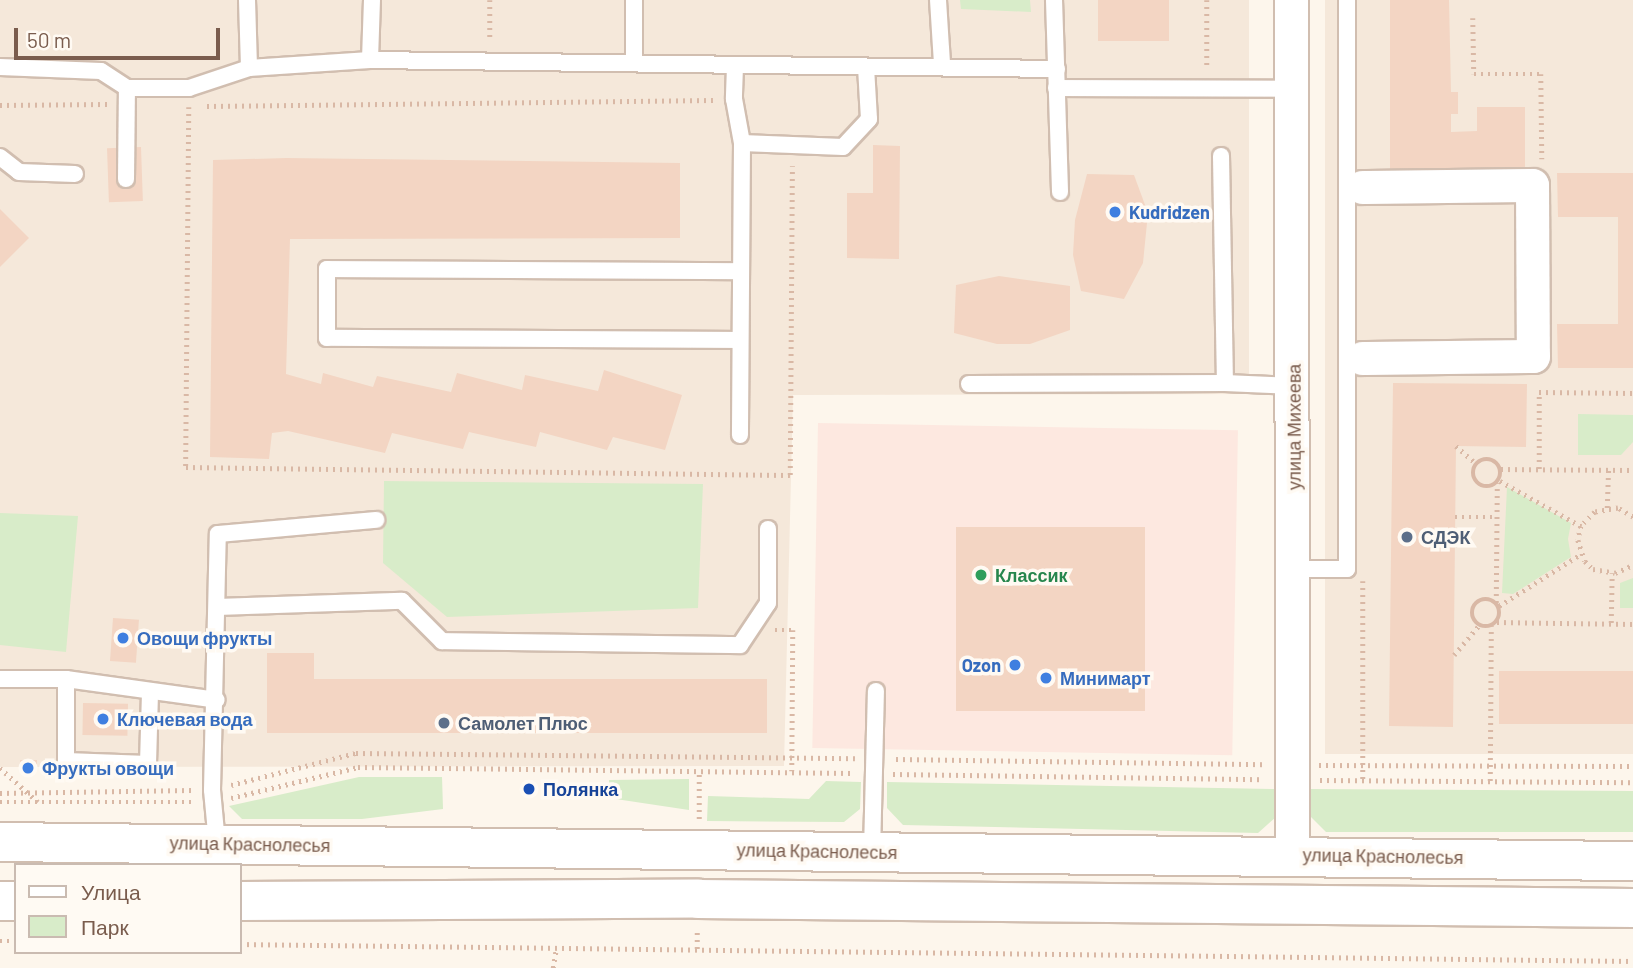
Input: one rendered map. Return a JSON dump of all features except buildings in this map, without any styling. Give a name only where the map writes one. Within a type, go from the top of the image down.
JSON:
[{"type":"street","name":"улица Михеева","points":[[1291,0],[1294,386],[1292,854]]},
{"type":"street","points":[[1362,187],[1532,185],[1532,356],[1363,358]]},
{"type":"street","name":"улица Краснолесья","points":[[0,842],[1292,854],[1633,861]]},
{"type":"street","points":[[242,901],[698,899],[1633,908]]},
{"type":"lane","points":[[247,0],[249,68]]},
{"type":"lane","points":[[370,60],[372,0]]},
{"type":"lane","points":[[634,0],[634,63]]},
{"type":"lane","points":[[938,0],[942,64]]},
{"type":"lane","points":[[1054,0],[1059,192]]},
{"type":"lane","points":[[1294,569],[1347,569],[1347,0]]},
{"type":"lane","points":[[127,96],[189,88],[249,68],[370,60],[866,67],[942,64],[1057,69]]},
{"type":"lane","points":[[735,66],[734,99],[742,143],[740,435]]},
{"type":"lane","points":[[0,67],[101,71],[127,96],[126,179]]},
{"type":"lane","points":[[742,143],[843,147],[869,119],[866,67]]},
{"type":"lane","points":[[1056,88],[1292,89]]},
{"type":"lane","points":[[1222,156],[1225,383]]},
{"type":"lane","points":[[0,157],[19,172],[75,174]]},
{"type":"lane","points":[[739,340],[327,338],[327,269],[741,271]]},
{"type":"lane","points":[[969,384],[1225,383],[1294,386]]},
{"type":"lane","points":[[217,843],[213,796],[218,534],[376,520]]},
{"type":"lane","points":[[217,607],[402,601],[442,641],[740,645],[768,603],[768,529]]},
{"type":"lane","points":[[0,679],[66,679],[216,700]]},
{"type":"lane","points":[[66,679],[66,761],[148,764],[150,691]]},
{"type":"lane","points":[[872,852],[876,691]]},
{"type":"path","points":[[490,0],[490,62]]},
{"type":"path","points":[[1207,0],[1207,88]]},
{"type":"path","points":[[1473,18],[1474,74],[1541,74],[1542,170],[1532,185]]},
{"type":"path","points":[[189,88],[186,467],[790,475],[792,144]]},
{"type":"path","points":[[0,104],[127,96]]},
{"type":"path","points":[[177,105],[734,99]]},
{"type":"path","points":[[1539,469],[1539,392],[1633,393]]},
{"type":"path","points":[[1456,446],[1477,464]]},
{"type":"path","points":[[1581,526],[1499,482],[1480,485],[1473,473],[1477,464],[1488,459],[1501,469],[1633,470]]},
{"type":"path","points":[[1490,781],[1494,624],[1497,604],[1497,517],[1501,469]]},
{"type":"path","points":[[1607,508],[1608,470]]},
{"type":"path","points":[[1633,517],[1607,508],[1595,512],[1581,526],[1581,554],[1593,569],[1612,573],[1633,565]]},
{"type":"path","points":[[1455,517],[1497,517]]},
{"type":"path","points":[[1497,604],[1581,554]]},
{"type":"path","points":[[1611,623],[1612,573]]},
{"type":"path","points":[[1479,625],[1472,612],[1474,605],[1486,598],[1497,604]]},
{"type":"path","points":[[1454,655],[1479,625],[1633,624]]},
{"type":"path","points":[[750,630],[793,630],[792,771]]},
{"type":"path","points":[[0,793],[213,796],[356,753],[791,758],[874,766],[1292,772],[1490,766],[1633,766]]},
{"type":"path","points":[[0,802],[213,796],[358,767],[792,771],[874,766],[1292,772],[1490,781],[1633,782]]},
{"type":"path","points":[[0,768],[38,802]]},
{"type":"path","points":[[242,944],[1633,961]]},
{"type":"path","points":[[553,968],[556,948]]},
{"type":"shaded area","points":[[0,0],[1249,0],[1249,394],[793,395],[784,766],[0,767]]},
{"type":"shaded area","points":[[1325,0],[1633,0],[1633,754],[1325,754]]},
{"type":"shaded area","points":[[818,423],[1238,430],[1232,755],[812,748]]},
{"type":"green space","points":[[960,0],[1030,0],[1031,12],[961,9]]},
{"type":"green space","points":[[1578,414],[1633,415],[1633,442],[1621,455],[1578,455]]},
{"type":"green space","points":[[384,481],[703,484],[698,608],[447,617],[383,563]]},
{"type":"green space","points":[[1507,487],[1571,523],[1568,539],[1571,557],[1513,594],[1502,593]]},
{"type":"green space","points":[[0,513],[78,516],[66,652],[0,645]]},
{"type":"green space","points":[[1633,578],[1633,608],[1620,608],[1620,583]]},
{"type":"green space","points":[[359,777],[442,777],[443,809],[362,819],[242,819],[229,806]]},
{"type":"green space","points":[[689,779],[689,810],[609,798],[609,780]]},
{"type":"green space","points":[[826,781],[861,782],[860,809],[844,822],[707,821],[708,796],[809,799]]},
{"type":"green space","points":[[887,782],[1276,789],[1276,817],[1258,833],[903,825],[887,808]]},
{"type":"green space","points":[[1309,789],[1633,791],[1633,832],[1326,832],[1308,814]]},
{"type":"place","name":"Kudridzen","points":[[1115,212]]},
{"type":"place","name":"СДЭК","points":[[1407,537]]},
{"type":"place","name":"Классик","points":[[981,575]]},
{"type":"place","name":"Овощи фрукты","points":[[123,638]]},
{"type":"place","name":"Ozon","points":[[1015,665]]},
{"type":"place","name":"Минимарт","points":[[1046,678]]},
{"type":"place","name":"Ключевая вода","points":[[103,719]]},
{"type":"place","name":"Самолет Плюс","points":[[444,723]]},
{"type":"place","name":"Фрукты овощи","points":[[28,768]]},
{"type":"place","name":"Полянка","points":[[529,789]]}]
